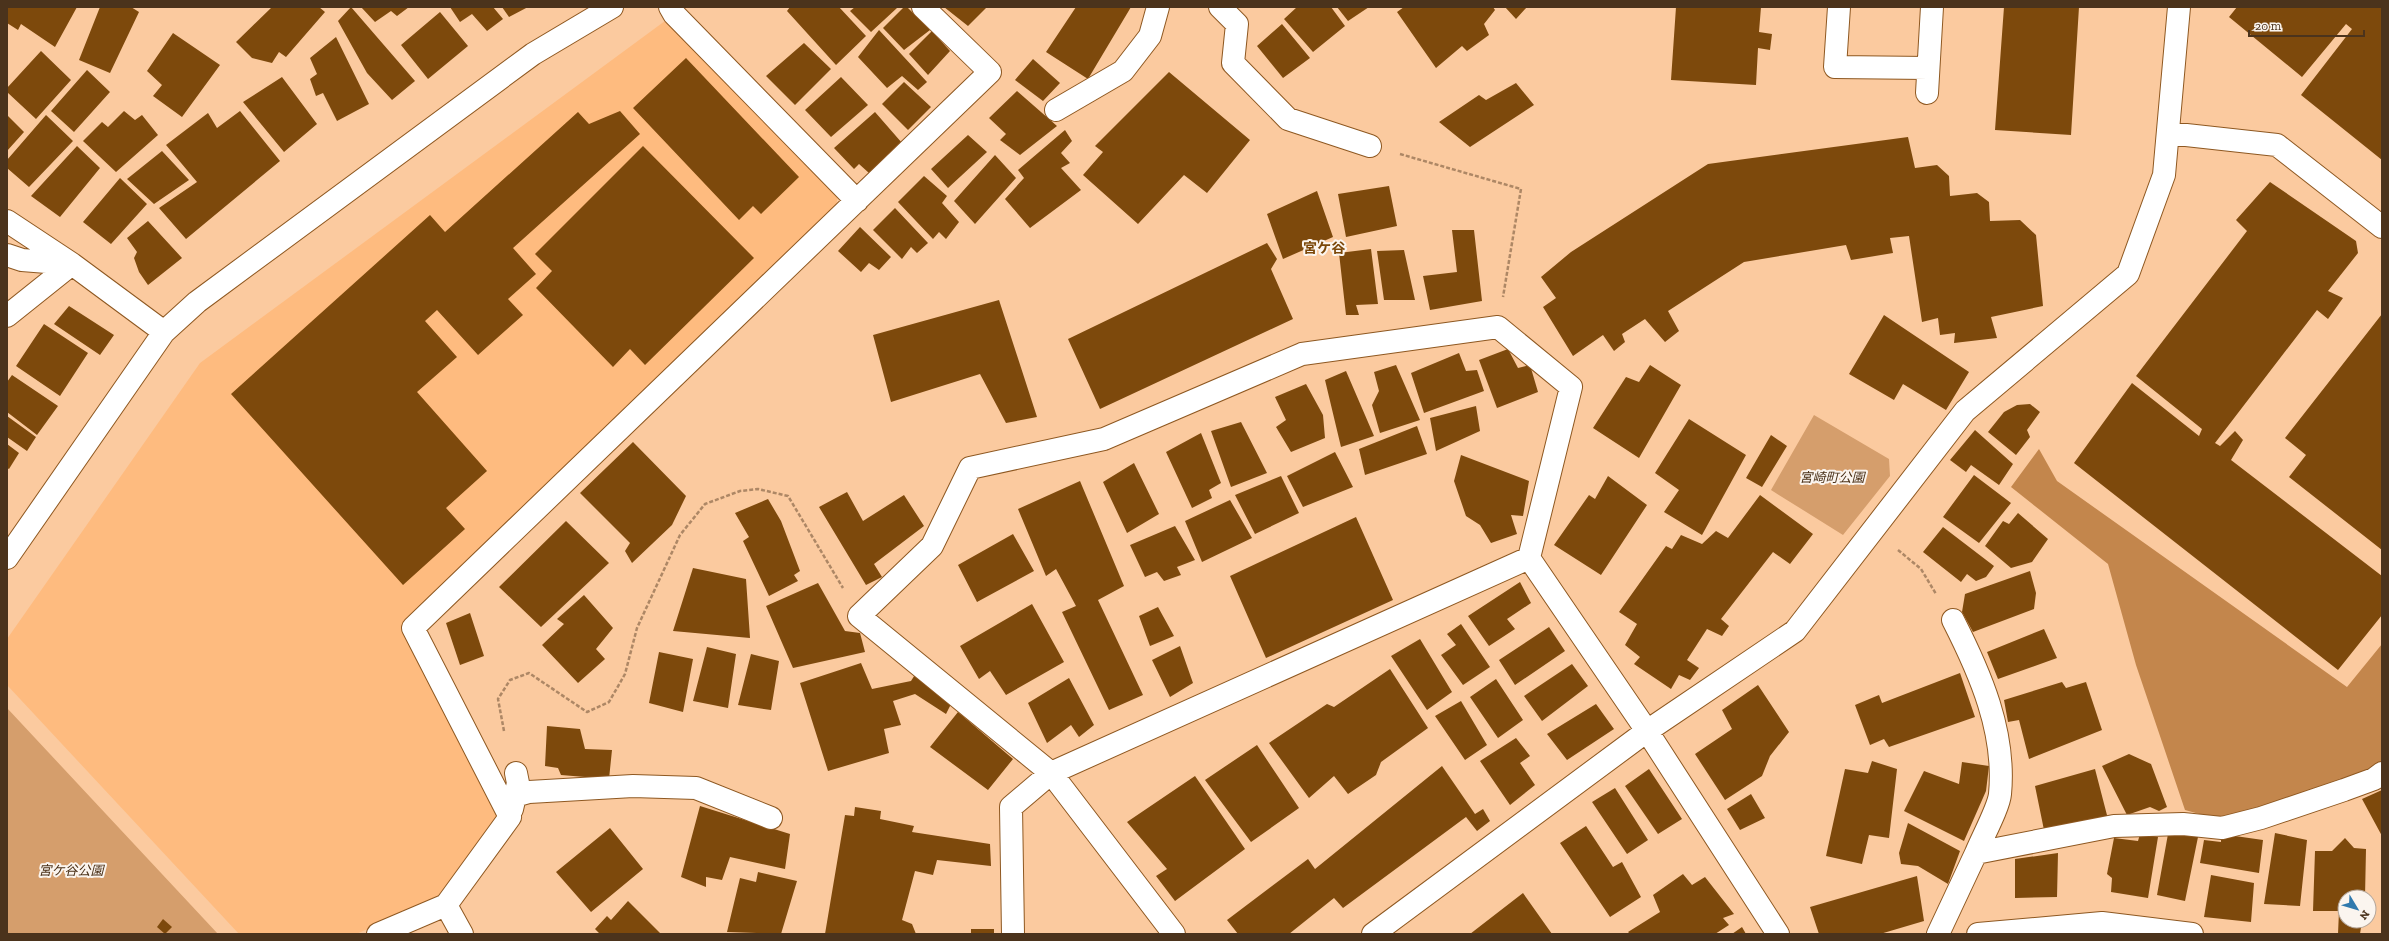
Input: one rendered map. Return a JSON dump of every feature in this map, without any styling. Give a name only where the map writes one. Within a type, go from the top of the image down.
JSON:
[{"type":"street","points":[[7,558],[164,332],[197,302],[533,54],[612,7]]},
{"type":"street","points":[[670,7],[674,14],[857,201]]},
{"type":"street","points":[[510,817],[413,628],[990,72],[923,7]]},
{"type":"street","points":[[1056,110],[1123,71],[1150,36],[1158,7]]},
{"type":"street","points":[[1220,7],[1236,24],[1233,63],[1288,119],[1370,146]]},
{"type":"street","points":[[1839,7],[1835,67],[1928,68]]},
{"type":"street","points":[[1927,93],[1932,7]]},
{"type":"street","points":[[1373,934],[1647,731],[1795,632],[1881,535],[1966,411],[2128,274],[2164,176],[2179,7]]},
{"type":"street","points":[[2168,133],[2277,145],[2382,227]]},
{"type":"street","points":[[7,221],[72,264],[164,332]]},
{"type":"street","points":[[7,254],[22,260],[72,264]]},
{"type":"street","points":[[7,316],[72,264]]},
{"type":"street","points":[[1174,934],[1051,774],[859,616],[932,546],[970,468],[1104,439],[1302,354],[1498,327],[1571,387],[1529,558],[1647,731],[1778,934]]},
{"type":"street","points":[[1014,934],[1011,807],[1051,774],[1529,558]]},
{"type":"street","points":[[1938,934],[1976,853],[2000,795],[2000,748],[1975,665],[1953,620]]},
{"type":"street","points":[[378,934],[446,906],[510,817],[518,783],[516,773]]},
{"type":"street","points":[[1976,853],[2114,826],[2183,824],[2222,828],[2261,818],[2344,790],[2374,779],[2382,773]]},
{"type":"street","points":[[515,796],[529,792],[633,786],[696,788],[771,818]]},
{"type":"street","points":[[446,906],[462,934]]},
{"type":"street","points":[[1978,934],[2102,923],[2192,934]]},
{"type":"path","points":[[1370,146],[1521,189],[1498,327]]},
{"type":"path","points":[[516,773],[504,731],[498,699],[510,680],[529,673],[587,712],[609,702],[625,674],[638,628],[680,535],[705,504],[740,491],[758,489],[788,496],[859,616]]},
{"type":"path","points":[[1881,535],[1921,569],[1953,620]]},
{"type":"shaded area","points":[[669,18],[838,195],[836,207],[409,620],[505,811],[459,883],[432,902],[356,934],[239,934],[7,685],[7,639],[200,363]]},
{"type":"shaded area","points":[[2039,449],[2057,481],[2347,687],[2382,644],[2382,761],[2367,771],[2221,820],[2185,810],[2136,665],[2108,564],[2011,487]]},
{"type":"green space","name":"宮崎町公園","points":[[1814,415],[1889,459],[1890,476],[1843,535],[1771,490]]},
{"type":"green space","name":"宮ケ谷公園","points":[[7,708],[218,934],[7,934]]},
{"type":"building","points":[[7,7],[77,7],[55,47],[21,24],[18,30],[7,23]]},
{"type":"building","points":[[100,7],[131,7],[139,12],[110,73],[79,60]]},
{"type":"building","points":[[272,7],[319,7],[325,12],[286,57],[279,52],[272,63],[252,58],[236,42]]},
{"type":"building","points":[[351,7],[415,81],[392,100],[367,73],[338,21]]},
{"type":"building","points":[[361,7],[409,7],[397,16],[391,11],[375,22]]},
{"type":"building","points":[[450,7],[493,7],[503,19],[487,31],[472,14],[460,22]]},
{"type":"building","points":[[502,7],[528,7],[509,17]]},
{"type":"building","points":[[790,7],[839,7],[866,36],[836,65],[787,11]]},
{"type":"building","points":[[855,7],[897,8],[871,32],[850,11]]},
{"type":"building","points":[[904,7],[907,7],[930,30],[904,50],[883,28]]},
{"type":"building","points":[[944,7],[987,7],[968,26]]},
{"type":"building","points":[[1076,7],[1131,7],[1088,79],[1046,52]]},
{"type":"building","points":[[1297,7],[1331,7],[1345,26],[1313,52],[1284,19]]},
{"type":"building","points":[[1337,7],[1369,7],[1348,21]]},
{"type":"building","points":[[1404,7],[1493,7],[1495,10],[1484,24],[1489,35],[1467,51],[1462,46],[1436,68],[1397,12]]},
{"type":"building","points":[[1505,7],[1527,7],[1516,19]]},
{"type":"building","points":[[1676,7],[1761,7],[1759,32],[1772,34],[1770,50],[1758,48],[1756,85],[1671,80]]},
{"type":"building","points":[[2004,7],[2079,7],[2071,135],[1995,130]]},
{"type":"building","points":[[2237,7],[2382,7],[2382,160],[2301,95],[2352,29],[2346,24],[2302,77],[2229,17]]},
{"type":"building","points":[[440,12],[468,46],[428,79],[401,45]]},
{"type":"building","points":[[1282,24],[1310,58],[1283,78],[1257,46]]},
{"type":"building","points":[[879,30],[927,82],[918,90],[902,76],[887,88],[858,57]]},
{"type":"building","points":[[932,31],[950,51],[928,75],[909,54]]},
{"type":"building","points":[[173,33],[220,65],[182,117],[153,96],[162,85],[147,71]]},
{"type":"building","points":[[336,37],[369,104],[337,121],[323,93],[316,96],[310,79],[317,74],[310,58]]},
{"type":"building","points":[[804,43],[831,69],[795,105],[766,76]]},
{"type":"building","points":[[41,51],[71,80],[36,119],[7,92],[7,88]]},
{"type":"building","points":[[686,58],[799,177],[761,214],[753,206],[739,220],[633,108]]},
{"type":"building","points":[[1033,59],[1060,83],[1043,101],[1015,80]]},
{"type":"building","points":[[87,70],[110,92],[74,132],[51,111]]},
{"type":"building","points":[[1169,72],[1250,140],[1207,193],[1184,175],[1138,224],[1083,175],[1103,152],[1095,146]]},
{"type":"building","points":[[282,77],[317,124],[284,152],[243,102]]},
{"type":"building","points":[[841,77],[868,105],[831,137],[805,110]]},
{"type":"building","points":[[904,82],[931,107],[908,130],[882,104]]},
{"type":"building","points":[[1516,83],[1534,105],[1470,147],[1439,122],[1479,95],[1486,100]]},
{"type":"building","points":[[1017,91],[1057,126],[1020,155],[1000,140],[1006,134],[989,118]]},
{"type":"building","points":[[124,111],[135,120],[142,115],[158,135],[116,172],[83,141],[102,122],[108,127]]},
{"type":"building","points":[[240,111],[280,161],[186,239],[159,208],[197,182],[166,145],[208,113],[217,128]]},
{"type":"building","points":[[620,111],[640,134],[513,248],[536,274],[508,299],[523,315],[478,355],[437,310],[425,321],[457,357],[417,392],[487,471],[446,508],[465,529],[403,585],[231,394],[430,215],[445,232],[578,112],[589,124]]},
{"type":"building","points":[[875,112],[902,143],[869,173],[859,164],[854,169],[834,148]]},
{"type":"building","points":[[7,115],[24,132],[7,151]]},
{"type":"building","points":[[46,115],[73,141],[29,187],[7,168],[7,160]]},
{"type":"building","points":[[1065,130],[1072,141],[1061,153],[1070,163],[1061,168],[1081,190],[1030,228],[1005,199],[1024,178],[1018,170]]},
{"type":"building","points":[[968,135],[987,152],[948,188],[931,169]]},
{"type":"building","points":[[1908,137],[1915,168],[1937,165],[1949,176],[1950,196],[1977,193],[1989,202],[1990,221],[2020,220],[2036,235],[2043,306],[1991,317],[1997,338],[1954,343],[1955,333],[1940,335],[1938,318],[1922,322],[1909,236],[1890,238],[1893,253],[1851,260],[1846,245],[1744,262],[1668,311],[1679,331],[1665,342],[1645,319],[1622,334],[1625,342],[1614,351],[1603,335],[1573,356],[1543,307],[1556,298],[1541,277],[1571,252],[1708,164]]},
{"type":"building","points":[[77,146],[100,168],[60,217],[31,196]]},
{"type":"building","points":[[643,146],[754,258],[645,365],[630,349],[613,367],[536,288],[552,271],[535,254]]},
{"type":"building","points":[[162,151],[189,180],[154,204],[127,179]]},
{"type":"building","points":[[995,155],[1016,178],[975,224],[954,201]]},
{"type":"building","points":[[924,176],[947,196],[942,203],[959,222],[946,239],[939,232],[933,239],[898,202]]},
{"type":"building","points":[[120,178],[147,204],[111,244],[83,222]]},
{"type":"building","points":[[2270,182],[2356,241],[2358,253],[2328,291],[2343,298],[2328,319],[2317,310],[2215,443],[2220,446],[2235,431],[2243,440],[2231,460],[2382,576],[2382,615],[2338,670],[2074,463],[2132,383],[2199,436],[2202,429],[2136,376],[2247,231],[2236,220]]},
{"type":"building","points":[[1389,186],[1397,226],[1346,237],[1338,194]]},
{"type":"building","points":[[1317,191],[1333,237],[1283,259],[1267,214]]},
{"type":"building","points":[[895,208],[928,243],[917,253],[911,247],[902,259],[873,230]]},
{"type":"building","points":[[148,221],[182,258],[148,285],[139,272],[134,258],[137,252],[127,238]]},
{"type":"building","points":[[860,227],[891,257],[879,270],[869,263],[861,272],[838,251]]},
{"type":"building","points":[[1452,230],[1474,230],[1482,301],[1430,310],[1423,276],[1457,272]]},
{"type":"building","points":[[1267,243],[1277,259],[1271,269],[1293,319],[1100,409],[1068,339]]},
{"type":"building","points":[[1371,249],[1378,304],[1356,305],[1359,315],[1346,315],[1339,253]]},
{"type":"building","points":[[1404,250],[1415,300],[1384,300],[1377,251]]},
{"type":"building","points":[[999,300],[1037,417],[1006,423],[980,374],[891,402],[873,335]]},
{"type":"building","points":[[69,306],[114,335],[100,355],[54,324]]},
{"type":"building","points":[[2382,314],[2382,550],[2289,477],[2306,455],[2285,438]]},
{"type":"building","points":[[1884,315],[1969,372],[1946,410],[1903,384],[1894,400],[1849,374]]},
{"type":"building","points":[[44,324],[88,353],[60,396],[16,366]]},
{"type":"building","points":[[1508,349],[1518,368],[1530,365],[1538,392],[1497,408],[1479,360]]},
{"type":"building","points":[[1459,353],[1466,371],[1477,370],[1484,391],[1424,413],[1411,373]]},
{"type":"building","points":[[1396,365],[1420,420],[1380,433],[1372,405],[1379,391],[1374,372]]},
{"type":"building","points":[[1650,365],[1681,385],[1639,458],[1593,428],[1626,377],[1639,382]]},
{"type":"building","points":[[1346,371],[1374,436],[1341,447],[1325,380]]},
{"type":"building","points":[[12,375],[58,406],[37,435],[7,412],[7,382]]},
{"type":"building","points":[[1306,384],[1323,415],[1325,438],[1291,452],[1276,427],[1286,420],[1275,397]]},
{"type":"building","points":[[2030,404],[2040,412],[2027,430],[2030,437],[2016,455],[1988,432],[2004,412],[2017,405]]},
{"type":"building","points":[[1476,406],[1480,431],[1436,451],[1430,418]]},
{"type":"building","points":[[7,416],[36,437],[27,451],[7,437]]},
{"type":"building","points":[[1689,419],[1746,455],[1702,535],[1664,512],[1679,490],[1655,473]]},
{"type":"building","points":[[1241,422],[1267,473],[1231,487],[1211,431]]},
{"type":"building","points":[[1417,426],[1427,454],[1365,475],[1359,449]]},
{"type":"building","points":[[1975,430],[2013,464],[1999,485],[1971,465],[1966,472],[1950,460]]},
{"type":"building","points":[[1201,433],[1221,483],[1209,490],[1212,498],[1192,508],[1166,452]]},
{"type":"building","points":[[1771,435],[1787,446],[1762,487],[1746,478]]},
{"type":"building","points":[[633,442],[686,496],[672,525],[632,563],[625,551],[630,543],[580,493]]},
{"type":"building","points":[[7,444],[19,453],[9,469],[7,468]]},
{"type":"building","points":[[1335,452],[1353,487],[1303,507],[1287,476]]},
{"type":"building","points":[[1461,455],[1529,481],[1523,516],[1511,515],[1517,534],[1491,543],[1480,525],[1466,516],[1454,481]]},
{"type":"building","points":[[1134,463],[1159,514],[1127,533],[1103,482]]},
{"type":"building","points":[[1974,475],[2011,503],[1979,543],[1943,517]]},
{"type":"building","points":[[1281,476],[1299,513],[1255,534],[1235,495]]},
{"type":"building","points":[[1608,476],[1647,505],[1601,575],[1554,545],[1589,495],[1595,499]]},
{"type":"building","points":[[1080,481],[1124,586],[1098,600],[1143,695],[1109,710],[1062,612],[1076,606],[1056,569],[1046,576],[1018,509]]},
{"type":"building","points":[[847,492],[863,521],[904,495],[924,526],[874,564],[882,577],[866,585],[819,507]]},
{"type":"building","points":[[1760,495],[1813,534],[1790,564],[1773,552],[1721,619],[1729,626],[1722,636],[1707,629],[1687,660],[1699,668],[1690,680],[1679,675],[1671,689],[1634,664],[1640,657],[1625,645],[1637,624],[1619,612],[1666,546],[1672,549],[1681,535],[1702,544],[1716,531],[1728,538]]},
{"type":"building","points":[[768,499],[781,521],[800,571],[794,575],[798,581],[769,596],[743,541],[749,537],[735,513]]},
{"type":"building","points":[[1230,500],[1252,538],[1202,562],[1185,521]]},
{"type":"building","points":[[2018,513],[2048,539],[2032,562],[2011,568],[1985,546],[2003,521],[2009,524]]},
{"type":"building","points":[[1356,517],[1393,600],[1266,658],[1230,576]]},
{"type":"building","points":[[566,521],[609,563],[541,627],[499,587]]},
{"type":"building","points":[[1175,526],[1195,560],[1177,567],[1181,575],[1164,581],[1157,572],[1145,577],[1130,545]]},
{"type":"building","points":[[1943,527],[1994,566],[1986,577],[1976,581],[1967,574],[1961,582],[1923,552]]},
{"type":"building","points":[[1013,534],[1034,571],[977,602],[958,565]]},
{"type":"building","points":[[693,568],[746,579],[750,638],[673,631]]},
{"type":"building","points":[[2030,571],[2036,593],[2034,609],[1973,632],[1962,612],[1965,594]]},
{"type":"building","points":[[1520,582],[1531,603],[1507,619],[1515,629],[1489,646],[1468,616]]},
{"type":"building","points":[[818,583],[845,631],[860,633],[865,652],[793,668],[766,606]]},
{"type":"building","points":[[584,595],[613,628],[596,649],[605,659],[578,683],[542,645],[564,624],[557,619]]},
{"type":"building","points":[[1032,604],[1064,662],[1006,695],[990,671],[979,679],[960,646]]},
{"type":"building","points":[[1158,607],[1174,636],[1150,646],[1139,616]]},
{"type":"building","points":[[470,613],[484,656],[460,665],[446,623]]},
{"type":"building","points":[[1461,624],[1490,667],[1463,685],[1441,655],[1456,645],[1447,634]]},
{"type":"building","points":[[1549,627],[1565,651],[1515,685],[1499,660]]},
{"type":"building","points":[[2044,629],[2057,658],[1998,679],[1987,652]]},
{"type":"building","points":[[1420,639],[1452,692],[1427,710],[1391,656]]},
{"type":"building","points":[[1180,646],[1193,683],[1170,697],[1152,660]]},
{"type":"building","points":[[707,647],[736,654],[728,708],[693,701]]},
{"type":"building","points":[[659,652],[693,659],[683,712],[649,703]]},
{"type":"building","points":[[751,654],[779,661],[771,710],[738,705]]},
{"type":"building","points":[[861,663],[872,689],[911,681],[916,673],[951,704],[946,714],[915,694],[893,701],[901,725],[884,729],[889,753],[828,771],[800,683]]},
{"type":"building","points":[[1572,664],[1588,686],[1542,721],[1524,696]]},
{"type":"building","points":[[1390,669],[1428,728],[1381,762],[1376,775],[1348,794],[1334,776],[1309,798],[1269,743],[1327,704],[1334,707]]},
{"type":"building","points":[[1960,673],[1975,717],[1889,747],[1884,739],[1870,745],[1855,705],[1879,695],[1882,703]]},
{"type":"building","points":[[1069,678],[1094,725],[1079,737],[1071,725],[1047,743],[1028,703]]},
{"type":"building","points":[[1496,679],[1523,720],[1498,738],[1470,697]]},
{"type":"building","points":[[2062,682],[2066,688],[2086,682],[2102,730],[2029,759],[2019,720],[2008,722],[2004,700]]},
{"type":"building","points":[[1758,685],[1789,732],[1770,756],[1762,776],[1725,800],[1695,754],[1732,729],[1722,710]]},
{"type":"building","points":[[1461,701],[1487,745],[1465,760],[1435,716]]},
{"type":"building","points":[[1596,704],[1614,729],[1567,760],[1547,734]]},
{"type":"building","points":[[958,712],[1013,759],[988,790],[930,747]]},
{"type":"building","points":[[547,726],[580,729],[585,749],[612,750],[609,779],[561,775],[558,768],[545,766]]},
{"type":"building","points":[[1516,738],[1530,756],[1520,763],[1535,785],[1510,805],[1480,761]]},
{"type":"building","points":[[1257,745],[1299,808],[1251,842],[1205,780]]},
{"type":"building","points":[[2129,754],[2151,764],[2167,807],[2159,811],[2150,807],[2127,815],[2102,766]]},
{"type":"building","points":[[1872,761],[1897,769],[1889,838],[1869,835],[1862,864],[1826,856],[1845,769],[1868,773]]},
{"type":"building","points":[[1962,762],[1989,766],[1986,791],[1964,841],[1904,811],[1924,771],[1959,784]]},
{"type":"building","points":[[1442,766],[1475,814],[1483,809],[1490,821],[1477,831],[1466,817],[1343,908],[1334,898],[1289,934],[1238,934],[1227,920],[1308,859],[1315,869]]},
{"type":"building","points":[[1649,769],[1682,819],[1658,834],[1625,786]]},
{"type":"building","points":[[2095,769],[2108,819],[2044,830],[2035,786]]},
{"type":"building","points":[[1195,776],[1245,849],[1175,901],[1156,876],[1167,869],[1127,822]]},
{"type":"building","points":[[1615,788],[1648,840],[1627,854],[1592,802]]},
{"type":"building","points":[[2382,790],[2382,836],[2362,799]]},
{"type":"building","points":[[1751,794],[1765,818],[1740,830],[1727,809]]},
{"type":"building","points":[[700,806],[790,834],[785,869],[730,857],[722,880],[706,877],[706,887],[681,877]]},
{"type":"building","points":[[855,807],[881,811],[880,819],[914,826],[912,832],[990,844],[991,866],[937,860],[933,875],[915,871],[902,920],[912,924],[916,934],[825,934],[845,815],[854,816]]},
{"type":"building","points":[[1908,823],[1960,851],[1948,884],[1918,866],[1901,864],[1899,853]]},
{"type":"building","points":[[1586,826],[1613,867],[1622,862],[1641,897],[1610,917],[1560,843]]},
{"type":"building","points":[[610,828],[643,869],[591,912],[556,872]]},
{"type":"building","points":[[2275,833],[2307,840],[2300,906],[2264,904]]},
{"type":"building","points":[[2140,834],[2158,837],[2148,898],[2111,892],[2112,878],[2107,874],[2114,838],[2138,841]]},
{"type":"building","points":[[2168,834],[2198,837],[2185,901],[2157,895]]},
{"type":"building","points":[[2221,834],[2263,840],[2259,873],[2200,863],[2204,840],[2221,842]]},
{"type":"building","points":[[2345,838],[2354,848],[2366,849],[2365,889],[2337,889],[2337,911],[2313,911],[2315,851],[2332,851]]},
{"type":"building","points":[[2058,853],[2057,897],[2015,898],[2015,859]]},
{"type":"building","points":[[758,872],[797,881],[781,934],[727,932],[740,878],[756,882]]},
{"type":"building","points":[[1683,874],[1692,885],[1705,877],[1734,914],[1723,918],[1729,925],[1715,934],[1630,934],[1628,932],[1660,912],[1653,895]]},
{"type":"building","points":[[2211,875],[2254,883],[2251,922],[2204,917]]},
{"type":"building","points":[[1917,876],[1924,921],[1880,934],[1819,934],[1810,907]]},
{"type":"building","points":[[1523,893],[1552,934],[1470,934]]},
{"type":"building","points":[[628,901],[661,934],[600,934],[595,929],[607,916],[611,920]]},
{"type":"building","points":[[163,919],[172,927],[165,934],[157,927]]},
{"type":"building","points":[[1742,927],[1746,934],[1732,934]]},
{"type":"building","points":[[971,929],[994,929],[994,934],[971,934]]},
{"type":"building","points":[[2338,929],[2361,929],[2360,934],[2338,934]]},
{"type":"district","name":"宮ケ谷","points":[[1324,248]]}]
